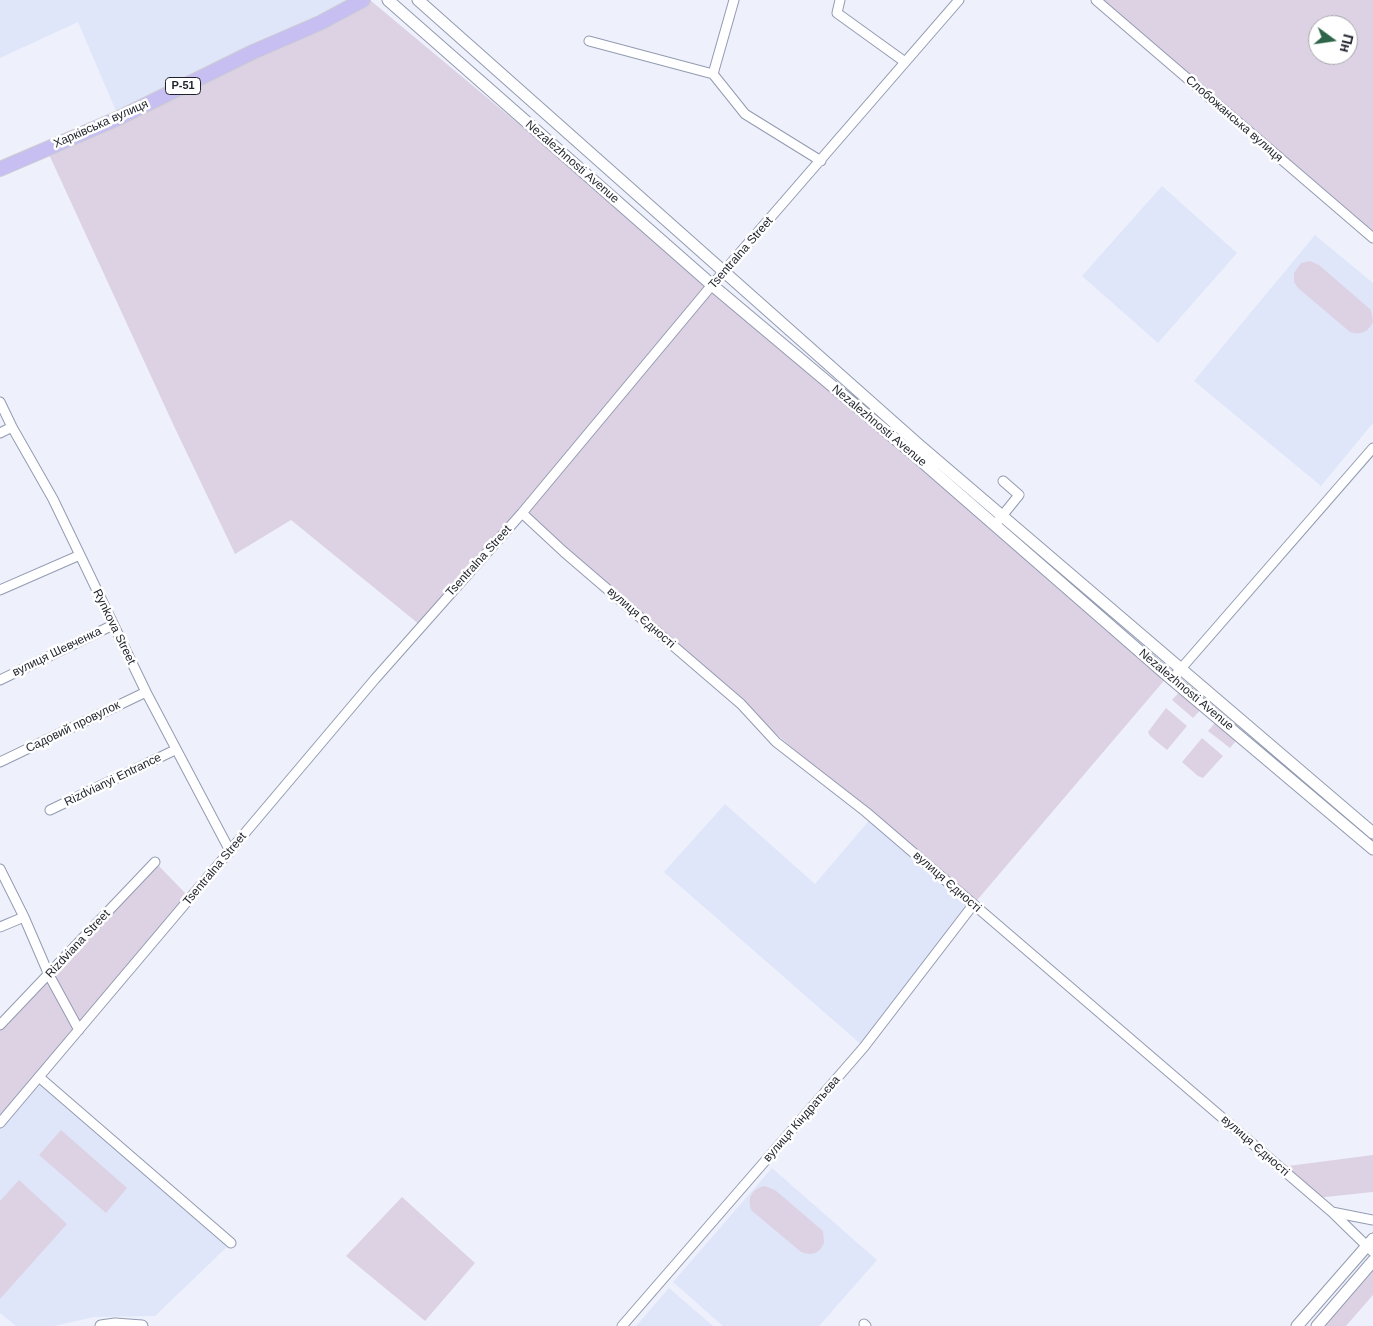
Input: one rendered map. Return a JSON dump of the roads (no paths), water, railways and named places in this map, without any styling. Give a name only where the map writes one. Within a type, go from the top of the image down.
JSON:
[{"type":"main road","name":"Харківська вулиця","points":[[0,169],[119,118],[253,52],[320,23],[363,0]]},
{"type":"street","name":"Nezalezhnosti Avenue","points":[[388,0],[712,285],[1180,668],[1373,833]]},
{"type":"street","name":"Nezalezhnosti Avenue","points":[[418,0],[918,444],[1170,677],[1373,850]]},
{"type":"street","points":[[713,74],[734,0]]},
{"type":"street","points":[[840,0],[837,13],[905,62]]},
{"type":"street","name":"Tsentralna Street","points":[[0,1123],[382,671],[522,513],[712,285],[959,0]]},
{"type":"street","name":"Слобожанська вулиця","points":[[1096,0],[1373,238]]},
{"type":"street","points":[[589,41],[713,74],[745,114],[821,161]]},
{"type":"street","name":"Rynkova Street","points":[[0,402],[53,499],[146,692],[230,851]]},
{"type":"street","points":[[0,433],[12,427]]},
{"type":"street","points":[[1170,677],[1180,668],[1373,448]]},
{"type":"street","points":[[999,520],[1019,495],[1003,481]]},
{"type":"street","name":"вулиця Єдності","points":[[522,513],[564,552],[740,704],[776,742],[866,812],[1371,1246]]},
{"type":"street","points":[[0,590],[80,555]]},
{"type":"street","name":"вулиця Шевченка","points":[[0,680],[113,625]]},
{"type":"street","name":"Садовий провулок","points":[[0,762],[146,692]]},
{"type":"street","name":"Rizdvianyi Entrance","points":[[50,810],[176,750]]},
{"type":"street","name":"Rizdviana Street","points":[[0,1025],[155,862]]},
{"type":"street","points":[[0,870],[24,918],[48,975],[79,1030]]},
{"type":"street","name":"вулиця Кіндратьєва","points":[[622,1326],[864,1047],[973,905]]},
{"type":"street","points":[[0,927],[24,918]]},
{"type":"street","points":[[39,1077],[231,1243]]},
{"type":"street","points":[[1332,1212],[1373,1220]]},
{"type":"street","points":[[1297,1326],[1371,1246]]},
{"type":"street","points":[[1317,1326],[1373,1261]]},
{"type":"street","points":[[101,1326],[115,1324],[142,1326]]}]
